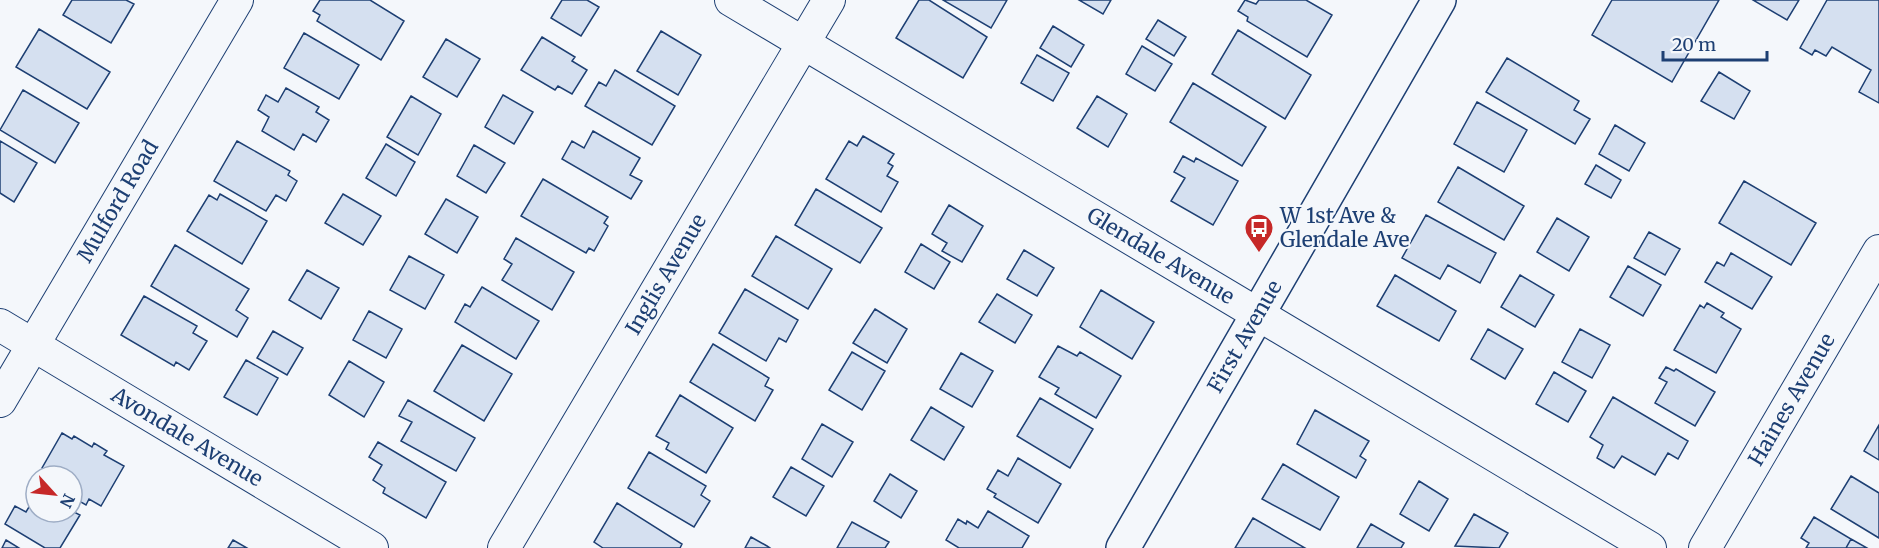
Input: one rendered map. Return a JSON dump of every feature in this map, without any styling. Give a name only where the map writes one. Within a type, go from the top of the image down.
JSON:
[{"type":"street","name":"Mulford Road","points":[[0,401],[237,0]]},
{"type":"street","name":"Glendale Avenue","points":[[731,0],[1650,548]]},
{"type":"street","name":"Inglis Avenue","points":[[504,548],[829,0]]},
{"type":"street","name":"First Avenue","points":[[1123,548],[1439,0]]},
{"type":"street","name":"Haines Avenue","points":[[1705,548],[1879,251]]},
{"type":"street","name":"Avondale Avenue","points":[[0,325],[372,548]]},
{"type":"building","points":[[72,0],[126,0],[134,4],[111,43],[63,15]]},
{"type":"building","points":[[320,0],[370,0],[404,21],[381,60],[317,21],[320,15],[313,11]]},
{"type":"building","points":[[562,0],[587,0],[599,7],[581,36],[551,18]]},
{"type":"building","points":[[919,0],[929,0],[987,37],[963,78],[896,38]]},
{"type":"building","points":[[943,0],[1007,0],[991,28]]},
{"type":"building","points":[[1079,0],[1111,0],[1103,14]]},
{"type":"building","points":[[1245,0],[1256,4],[1259,0],[1306,0],[1332,15],[1307,57],[1247,21],[1248,17],[1238,11]]},
{"type":"building","points":[[1612,0],[1719,0],[1672,82],[1592,35]]},
{"type":"building","points":[[1753,0],[1799,0],[1787,20]]},
{"type":"building","points":[[1827,0],[1879,0],[1879,103],[1859,92],[1871,70],[1832,47],[1826,56],[1815,50],[1812,55],[1800,48]]},
{"type":"building","points":[[1158,20],[1186,37],[1174,56],[1146,39]]},
{"type":"building","points":[[1053,26],[1084,45],[1071,67],[1040,48]]},
{"type":"building","points":[[39,29],[110,72],[87,109],[16,67]]},
{"type":"building","points":[[1238,30],[1311,75],[1285,119],[1212,74]]},
{"type":"building","points":[[661,31],[701,55],[678,95],[637,71]]},
{"type":"building","points":[[304,33],[359,65],[339,99],[284,68]]},
{"type":"building","points":[[542,37],[575,57],[572,61],[587,70],[572,94],[558,86],[555,90],[521,70]]},
{"type":"building","points":[[446,39],[480,59],[457,97],[423,77]]},
{"type":"building","points":[[1142,46],[1172,64],[1155,91],[1126,74]]},
{"type":"building","points":[[1037,55],[1069,73],[1053,101],[1021,83]]},
{"type":"building","points":[[1507,58],[1579,101],[1574,110],[1590,119],[1575,144],[1486,92]]},
{"type":"building","points":[[615,70],[675,106],[652,145],[585,106],[599,82],[606,86]]},
{"type":"building","points":[[1719,72],[1750,91],[1734,119],[1701,101]]},
{"type":"building","points":[[1193,83],[1266,127],[1242,166],[1170,122]]},
{"type":"building","points":[[286,88],[319,107],[316,112],[329,120],[316,142],[303,134],[294,150],[262,131],[269,117],[258,110],[266,95],[278,102]]},
{"type":"building","points":[[23,90],[79,123],[55,163],[0,130]]},
{"type":"building","points":[[503,95],[533,112],[514,144],[485,127]]},
{"type":"building","points":[[411,96],[441,114],[418,155],[387,137]]},
{"type":"building","points":[[1097,96],[1127,114],[1108,147],[1077,128]]},
{"type":"building","points":[[1477,102],[1527,130],[1504,172],[1454,144]]},
{"type":"building","points":[[1615,125],[1645,143],[1629,171],[1599,154]]},
{"type":"building","points":[[593,131],[640,158],[630,175],[642,181],[631,199],[562,159],[572,141],[584,148]]},
{"type":"building","points":[[863,136],[894,154],[888,163],[893,166],[887,176],[898,182],[881,212],[826,179],[849,141],[857,146]]},
{"type":"building","points":[[0,141],[37,163],[14,202],[0,193]]},
{"type":"building","points":[[237,141],[290,171],[288,175],[297,181],[286,201],[276,195],[266,211],[214,181]]},
{"type":"building","points":[[386,144],[415,162],[396,196],[366,178]]},
{"type":"building","points":[[474,145],[505,163],[486,193],[457,176]]},
{"type":"building","points":[[1183,156],[1194,162],[1196,158],[1238,181],[1213,225],[1171,201],[1185,178],[1174,172]]},
{"type":"building","points":[[1596,165],[1621,180],[1611,198],[1585,184]]},
{"type":"building","points":[[1458,167],[1524,206],[1504,240],[1438,202]]},
{"type":"building","points":[[543,179],[608,217],[604,223],[608,226],[594,251],[589,248],[586,253],[521,216]]},
{"type":"building","points":[[1744,181],[1816,223],[1791,265],[1719,223]]},
{"type":"building","points":[[816,189],[882,228],[860,263],[795,225]]},
{"type":"building","points":[[220,194],[267,221],[242,264],[187,231],[209,195],[217,200]]},
{"type":"building","points":[[343,194],[381,216],[363,245],[325,223]]},
{"type":"building","points":[[446,199],[478,217],[457,253],[425,234]]},
{"type":"building","points":[[949,205],[983,226],[962,262],[942,251],[947,243],[932,234]]},
{"type":"building","points":[[1426,215],[1496,253],[1480,283],[1448,265],[1440,279],[1402,258]]},
{"type":"building","points":[[1557,218],[1589,237],[1569,271],[1537,252]]},
{"type":"building","points":[[1649,232],[1680,249],[1665,275],[1634,258]]},
{"type":"building","points":[[776,236],[832,269],[808,309],[752,276]]},
{"type":"building","points":[[516,238],[574,272],[552,310],[502,280],[512,264],[504,259]]},
{"type":"building","points":[[921,244],[950,262],[934,289],[905,272]]},
{"type":"building","points":[[175,245],[249,289],[236,310],[248,318],[237,337],[151,286]]},
{"type":"building","points":[[1024,250],[1054,268],[1037,296],[1007,279]]},
{"type":"building","points":[[1731,253],[1772,277],[1752,309],[1705,282],[1717,262],[1724,266]]},
{"type":"building","points":[[409,256],[444,275],[425,309],[390,290]]},
{"type":"building","points":[[1628,266],[1661,285],[1643,316],[1610,297]]},
{"type":"building","points":[[307,270],[339,288],[321,319],[289,300]]},
{"type":"building","points":[[1395,275],[1456,311],[1439,341],[1377,306]]},
{"type":"building","points":[[1520,275],[1554,295],[1535,327],[1501,307]]},
{"type":"building","points":[[482,287],[539,321],[516,359],[455,322],[465,304],[470,307]]},
{"type":"building","points":[[745,289],[798,320],[786,342],[779,338],[766,361],[719,333]]},
{"type":"building","points":[[1101,290],[1154,322],[1132,359],[1080,327]]},
{"type":"building","points":[[997,294],[1032,315],[1015,343],[979,322]]},
{"type":"building","points":[[144,296],[197,326],[193,333],[207,341],[189,370],[176,362],[174,366],[121,335]]},
{"type":"building","points":[[1707,303],[1724,313],[1721,317],[1741,329],[1716,373],[1674,350],[1700,305],[1704,308]]},
{"type":"building","points":[[875,309],[907,329],[887,363],[853,343]]},
{"type":"building","points":[[369,311],[402,329],[386,358],[353,340]]},
{"type":"building","points":[[1488,329],[1523,349],[1505,379],[1471,359]]},
{"type":"building","points":[[1580,329],[1610,345],[1592,378],[1562,362]]},
{"type":"building","points":[[273,331],[303,348],[287,375],[257,358]]},
{"type":"building","points":[[713,344],[769,378],[765,386],[773,390],[755,421],[690,382]]},
{"type":"building","points":[[462,345],[512,374],[484,421],[434,391]]},
{"type":"building","points":[[1058,346],[1077,356],[1080,352],[1121,376],[1096,418],[1055,394],[1059,388],[1039,377]]},
{"type":"building","points":[[852,352],[885,371],[862,410],[829,390]]},
{"type":"building","points":[[961,353],[993,371],[972,407],[940,389]]},
{"type":"building","points":[[246,360],[278,378],[257,415],[224,397]]},
{"type":"building","points":[[349,361],[384,382],[364,417],[329,395]]},
{"type":"building","points":[[1666,367],[1674,371],[1676,369],[1715,392],[1695,426],[1655,403],[1667,382],[1659,378]]},
{"type":"building","points":[[1554,372],[1586,391],[1568,422],[1536,404]]},
{"type":"building","points":[[680,395],[733,428],[706,473],[666,449],[669,443],[656,436]]},
{"type":"building","points":[[1613,397],[1688,441],[1678,459],[1668,453],[1655,475],[1622,456],[1614,468],[1597,458],[1603,445],[1590,437]]},
{"type":"building","points":[[1040,398],[1093,429],[1070,468],[1017,436]]},
{"type":"building","points":[[408,400],[475,438],[456,471],[401,441],[412,422],[399,416]]},
{"type":"building","points":[[931,407],[964,427],[944,460],[911,440]]},
{"type":"building","points":[[1315,410],[1369,441],[1360,456],[1366,460],[1356,478],[1297,444]]},
{"type":"building","points":[[822,424],[853,442],[832,477],[802,459]]},
{"type":"building","points":[[1879,425],[1879,460],[1864,451]]},
{"type":"building","points":[[62,433],[72,439],[74,436],[92,447],[94,443],[107,451],[104,455],[124,466],[101,506],[89,499],[86,505],[84,504],[84,464],[44,464]]},
{"type":"building","points":[[378,442],[446,482],[426,518],[383,493],[385,488],[373,480],[382,465],[369,457]]},
{"type":"building","points":[[649,452],[706,486],[701,495],[710,501],[694,527],[628,488]]},
{"type":"building","points":[[1018,458],[1061,484],[1038,523],[994,497],[996,494],[987,489],[998,470],[1008,476]]},
{"type":"building","points":[[1283,464],[1339,497],[1320,530],[1262,499]]},
{"type":"building","points":[[791,467],[824,486],[806,516],[773,497]]},
{"type":"building","points":[[890,474],[917,491],[901,518],[874,501]]},
{"type":"building","points":[[1851,476],[1879,493],[1879,538],[1831,509]]},
{"type":"building","points":[[1419,481],[1448,499],[1429,531],[1400,514]]},
{"type":"building","points":[[617,503],[682,544],[680,548],[603,548],[594,542]]},
{"type":"building","points":[[15,506],[24,511],[24,524],[75,524],[60,548],[45,548],[5,524]]},
{"type":"building","points":[[988,511],[1029,536],[1022,548],[959,548],[946,540],[958,519],[966,524],[967,521],[978,528]]},
{"type":"building","points":[[1474,514],[1508,533],[1499,548],[1455,546]]},
{"type":"building","points":[[1814,517],[1851,539],[1846,548],[1806,548],[1809,543],[1801,538]]},
{"type":"building","points":[[1253,518],[1305,548],[1235,548]]},
{"type":"building","points":[[852,522],[889,542],[885,548],[837,548]]},
{"type":"building","points":[[1371,524],[1404,543],[1401,548],[1357,548]]},
{"type":"building","points":[[751,537],[767,546],[770,548],[745,548]]},
{"type":"building","points":[[1851,539],[1867,548],[1846,548]]},
{"type":"building","points":[[6,540],[19,548],[2,548]]},
{"type":"building","points":[[233,540],[247,548],[228,548]]},
{"type":"place","name":"W 1st Ave & Glendale Ave","points":[[1259,254]]}]
